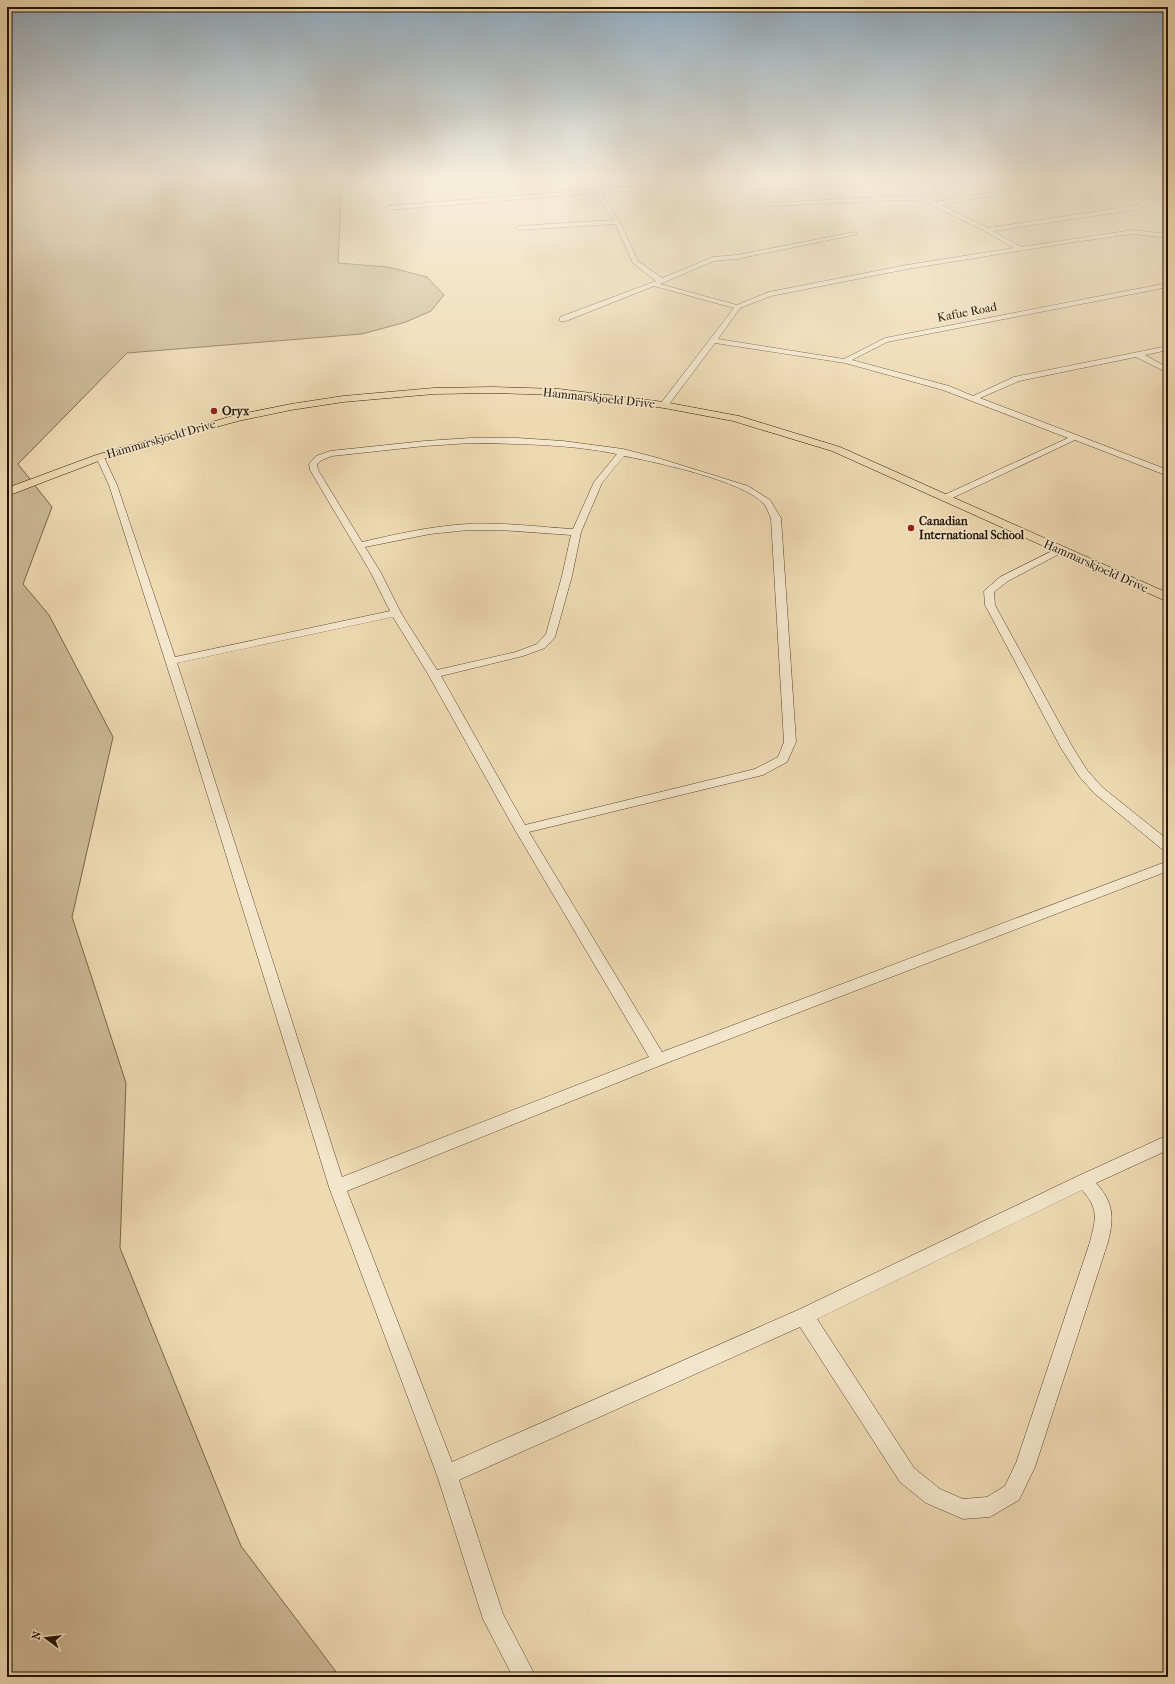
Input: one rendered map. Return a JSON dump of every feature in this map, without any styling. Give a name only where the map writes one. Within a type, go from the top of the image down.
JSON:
[{"type":"main road","name":"Hammarskjoeld Drive","points":[[7,492],[100,457],[196,428],[291,407],[398,393],[521,390],[560,392],[664,405],[735,418],[836,449],[1168,598]]},
{"type":"street","points":[[633,259],[635,262],[658,283],[738,307]]},
{"type":"street","points":[[563,319],[658,283],[713,259],[718,259]]},
{"type":"street","points":[[664,405],[738,307],[779,291],[960,259]]},
{"type":"street","name":"Kafue Road","points":[[845,361],[885,340],[1168,285]]},
{"type":"street","points":[[712,340],[845,361],[946,388],[1168,473]]},
{"type":"street","points":[[974,398],[1017,379],[1168,348]]},
{"type":"street","points":[[1137,354],[1168,371]]},
{"type":"street","points":[[945,498],[1076,437]]},
{"type":"street","points":[[521,830],[759,772],[783,759],[790,742],[776,518],[768,503],[754,492],[724,480],[684,467],[623,452],[550,442],[425,442],[330,454],[319,458],[313,464],[314,470],[376,573],[396,613],[434,674],[521,830],[659,1060]]},
{"type":"street","points":[[434,674],[520,654],[540,646],[551,635],[567,576],[576,532],[598,482],[623,452]]},
{"type":"street","points":[[100,457],[113,485],[338,1187],[447,1475],[494,1619],[525,1677]]},
{"type":"street","points":[[359,546],[424,531],[455,527],[576,532]]},
{"type":"street","points":[[1060,550],[1004,579],[989,591],[990,605],[1067,748],[1083,773],[1098,790],[1168,847]]},
{"type":"street","points":[[170,661],[396,613]]},
{"type":"street","points":[[338,1187],[659,1060],[1168,866]]},
{"type":"street","points":[[447,1475],[804,1316],[1168,1142]]},
{"type":"street","points":[[804,1316],[906,1474],[933,1496],[963,1509],[990,1507],[1012,1493],[1025,1467],[1099,1242],[1104,1222],[1100,1199],[1084,1181]]},
{"type":"shaded area","points":[[7,259],[338,259],[338,263],[388,267],[427,277],[444,295],[431,311],[406,322],[362,334],[127,353],[18,464],[52,507],[23,584],[49,615],[113,737],[72,917],[126,1083],[120,1248],[241,1546],[340,1677],[7,1677]]},
{"type":"place","name":"Oryx","points":[[214,411]]},
{"type":"place","name":"Canadian International School","points":[[911,528]]}]
